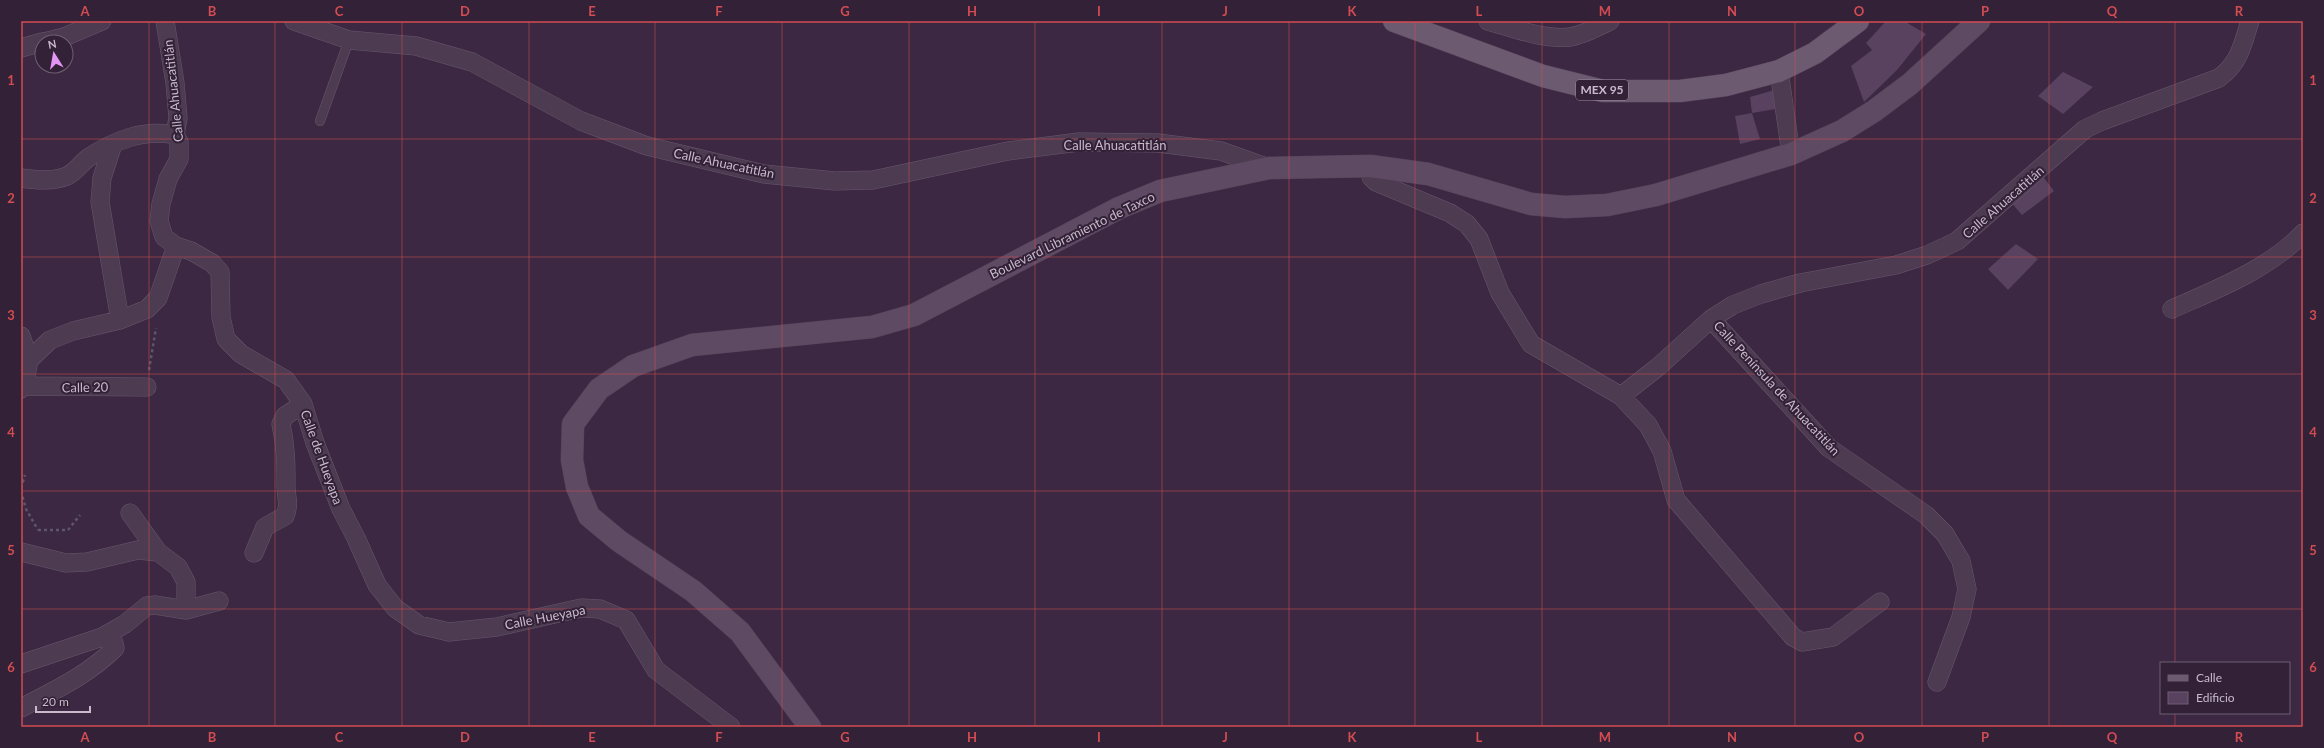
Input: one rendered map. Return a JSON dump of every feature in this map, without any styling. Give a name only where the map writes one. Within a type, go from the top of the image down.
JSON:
[{"type":"main road","name":"MEX 95","points":[[1394,21],[1543,76],[1603,91],[1680,91],[1726,85],[1779,71],[1816,53],[1858,21]]},
{"type":"main road","name":"Boulevard Libramiento de Taxco","points":[[810,727],[740,632],[693,591],[619,541],[589,516],[577,487],[572,460],[573,424],[599,389],[634,366],[692,345],[872,327],[914,315],[1119,208],[1160,191],[1269,168],[1370,166],[1428,174],[1531,204],[1565,207],[1607,205],[1656,195],[1791,154],[1842,131],[1874,111],[1910,84],[1979,21]]},
{"type":"street","points":[[71,34],[102,21]]},
{"type":"street","name":"Calle Ahuacatitlán","points":[[165,21],[178,118],[176,135],[179,142],[179,159],[166,185],[161,204],[159,221],[164,237],[176,246]]},
{"type":"street","name":"Calle Ahuacatitlán","points":[[294,21],[349,40],[416,46],[472,62],[581,121],[647,146],[764,174],[835,181],[873,180],[1008,151],[1079,142],[1158,144],[1221,151],[1269,168]]},
{"type":"street","points":[[1488,21],[1550,37],[1569,37],[1584,34],[1610,21]]},
{"type":"street","name":"Calle Ahuacatitlán","points":[[1711,319],[1733,305],[1761,294],[1800,283],[1896,265],[1927,255],[1957,241],[2085,129],[2102,121],[2192,89],[2223,75],[2231,68],[2240,54],[2250,21]]},
{"type":"street","points":[[21,48],[34,44]]},
{"type":"street","points":[[1779,71],[1791,154]]},
{"type":"street","points":[[21,178],[38,180],[66,176],[87,159],[132,135],[162,132],[176,135]]},
{"type":"street","points":[[113,144],[102,178],[100,202],[120,320]]},
{"type":"street","points":[[1370,166],[1371,177],[1376,182],[1450,213],[1467,224],[1479,239],[1500,293],[1531,344],[1621,396],[1648,425],[1662,450],[1676,500],[1793,637],[1802,642],[1818,641],[1833,637],[1880,602]]},
{"type":"street","points":[[2172,309],[2228,284],[2259,266],[2288,248],[2303,232]]},
{"type":"street","points":[[22,388],[29,360],[50,340],[73,331],[120,320],[147,309],[158,298],[176,246]]},
{"type":"street","name":"Calle de Hueyapa","points":[[176,246],[191,251],[207,260],[220,272],[221,317],[226,339],[241,354],[286,380],[303,404],[315,443],[335,494],[356,538]]},
{"type":"street","name":"Calle Península de Ahuacatitlán","points":[[1621,396],[1658,367],[1711,319],[1829,448],[1926,514],[1945,534],[1961,561],[1967,589],[1961,617],[1937,682]]},
{"type":"street","points":[[21,336],[29,360]]},
{"type":"street","name":"Calle 20","points":[[22,388],[147,386]]},
{"type":"street","points":[[254,554],[265,527],[285,516],[289,505],[286,487],[286,446],[281,424],[285,416],[303,404]]},
{"type":"street","points":[[130,513],[158,552],[178,567],[186,582],[186,610]]},
{"type":"street","name":"Calle Hueyapa","points":[[356,538],[377,586],[395,608],[419,625],[449,632],[497,627],[581,608],[600,608],[626,620],[656,670],[731,727]]},
{"type":"street","points":[[21,552],[66,563],[87,562],[138,550],[158,552]]},
{"type":"street","points":[[21,664],[102,637],[126,624],[148,606],[155,605],[186,610],[219,602]]},
{"type":"street","points":[[21,708],[74,680],[104,659],[115,648],[114,644],[102,637]]},
{"type":"lane","points":[[320,121],[349,40]]},
{"type":"path","points":[[147,386],[156,328]]},
{"type":"path","points":[[25,476],[21,490],[26,509],[38,530],[68,530],[80,515]]},
{"type":"building","points":[[1886,21],[1904,21],[1926,34],[1897,70],[1864,102],[1851,66],[1872,50],[1866,43]]},
{"type":"building","points":[[2063,72],[2093,87],[2063,114],[2038,96]]},
{"type":"building","points":[[1778,89],[1781,108],[1752,113],[1750,97]]},
{"type":"building","points":[[1752,113],[1760,139],[1740,144],[1735,116]]},
{"type":"building","points":[[2041,174],[2054,191],[2022,215],[2009,200]]},
{"type":"building","points":[[2016,244],[2038,259],[2008,290],[1988,269]]}]
